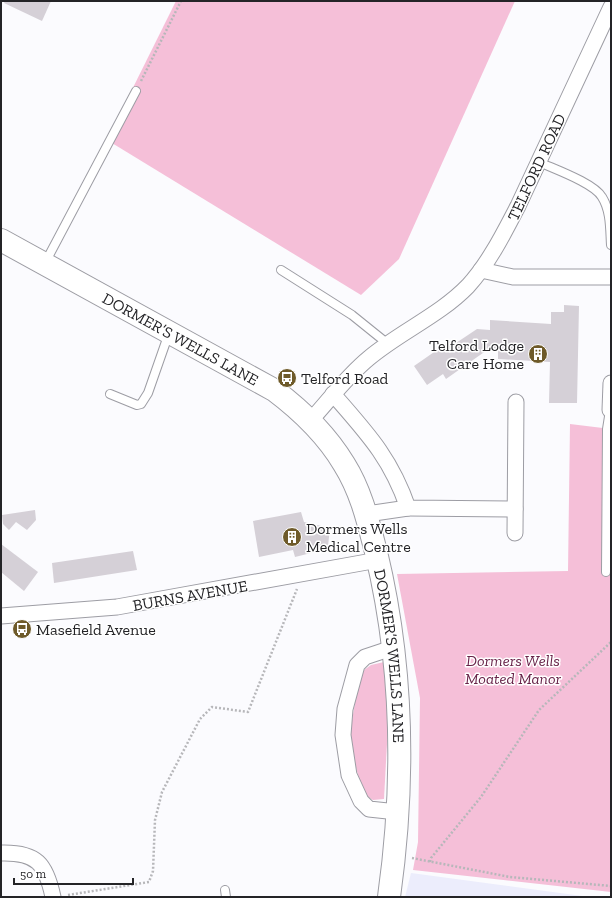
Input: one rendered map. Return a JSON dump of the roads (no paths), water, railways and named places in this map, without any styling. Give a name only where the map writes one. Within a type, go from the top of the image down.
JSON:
[{"type":"street","name":"TELFORD ROAD","points":[[311,420],[350,375],[388,344],[451,300],[467,287],[481,270],[502,237],[539,162],[611,7]]},
{"type":"street","name":"DORMER’S WELLS LANE","points":[[1,240],[274,390],[311,420],[331,443],[345,464],[367,514],[390,619],[398,706],[397,812],[389,897]]},
{"type":"street","points":[[481,270],[513,277],[611,277]]},
{"type":"street","points":[[610,410],[611,383]]},
{"type":"street","points":[[334,394],[382,453],[402,490],[408,508]]},
{"type":"street","points":[[515,533],[516,402]]},
{"type":"street","points":[[367,514],[408,508],[515,509]]},
{"type":"street","name":"BURNS AVENUE","points":[[1,616],[117,607],[378,560]]},
{"type":"street","points":[[392,648],[365,657],[357,665],[345,709],[343,735],[349,775],[360,801],[370,808],[397,812]]},
{"type":"street","points":[[1,853],[21,854],[36,860],[42,865],[56,896]]},
{"type":"lane","points":[[45,264],[136,91]]},
{"type":"lane","points":[[539,162],[585,182],[602,196],[609,214],[611,245]]},
{"type":"lane","points":[[281,270],[352,315],[388,344]]},
{"type":"lane","points":[[110,394],[137,405],[141,404],[148,392],[169,332]]},
{"type":"lane","points":[[606,572],[607,429],[610,410]]},
{"type":"place","name":"Telford Lodge Care Home","points":[[538,354]]},
{"type":"place","name":"Telford Road","points":[[287,378]]},
{"type":"place","name":"Dormers Wells Medical Centre","points":[[292,537]]},
{"type":"place","name":"Masefield Avenue","points":[[22,629]]},
{"type":"park label","name":"Dormers Wells Moated Manor","points":[[513,669]]}]
